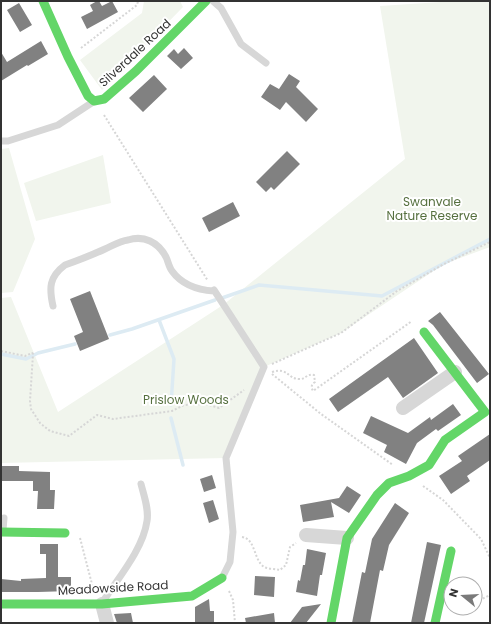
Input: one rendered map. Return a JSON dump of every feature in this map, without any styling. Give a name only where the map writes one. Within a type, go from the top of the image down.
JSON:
[{"type":"street","points":[[42,1],[88,96],[94,101]]},
{"type":"street","name":"Silverdale Road","points":[[94,101],[104,98],[136,71],[206,1]]},
{"type":"street","points":[[331,623],[347,538],[376,496],[389,483],[408,476],[429,465],[445,440],[485,412],[424,332]]},
{"type":"street","points":[[403,408],[455,372]]},
{"type":"street","points":[[2,532],[65,533]]},
{"type":"street","points":[[306,535],[347,538]]},
{"type":"street","points":[[436,623],[451,551]]},
{"type":"street","name":"Meadowside Road","points":[[1,604],[99,603],[192,596],[222,578]]},
{"type":"street","points":[[99,603],[107,623]]},
{"type":"lane","points":[[213,1],[221,8],[241,44],[266,63]]},
{"type":"lane","points":[[1,141],[8,141],[58,125],[94,101]]},
{"type":"lane","points":[[53,306],[51,284],[57,272],[65,265],[127,240],[141,238],[151,241],[159,247],[166,257],[171,270],[180,280],[201,290],[214,291],[264,367],[226,458],[233,532],[230,562],[222,578]]},
{"type":"lane","points":[[99,603],[140,543],[147,521],[146,507],[141,484]]},
{"type":"lane","points":[[2,532],[4,518]]},
{"type":"path","points":[[68,57],[137,5],[138,1]]},
{"type":"path","points":[[94,101],[214,291]]},
{"type":"path","points":[[264,367],[341,332],[397,291],[444,264],[490,242]]},
{"type":"path","points":[[414,320],[313,391],[311,388],[315,382],[314,375],[308,375],[301,380],[298,380],[293,378],[289,373],[283,371],[276,370],[270,372],[321,414],[443,500],[481,539],[490,558]]},
{"type":"path","points":[[1,351],[25,356],[32,353],[31,409],[40,423],[50,431],[69,436],[97,415],[113,419],[172,412],[184,405],[206,404],[219,408],[259,379]]},
{"type":"path","points":[[65,533],[80,536],[99,603]]},
{"type":"path","points":[[246,538],[251,542],[258,561],[265,567],[280,570],[286,565],[290,546],[306,535]]},
{"type":"path","points":[[222,578],[233,600],[235,623]]},
{"type":"green space","points":[[144,1],[180,1],[183,7],[102,90],[80,60],[142,13]]},
{"type":"green space","name":"Swanvale Nature Reserve","points":[[456,1],[490,1],[490,247],[444,264],[341,333],[264,367],[226,458],[1,463],[1,298],[11,297],[58,412],[223,305],[405,159],[380,6]]},
{"type":"green space","points":[[9,148],[35,239],[13,292],[1,293],[1,149]]},
{"type":"green space","points":[[103,155],[111,203],[36,221],[24,183]]},
{"type":"building","points":[[99,1],[102,6],[112,1],[118,12],[87,29],[81,17],[93,11],[90,5]]},
{"type":"building","points":[[19,3],[32,25],[20,32],[7,10]]},
{"type":"building","points":[[41,41],[48,54],[1,81],[1,52],[7,62]]},
{"type":"building","points":[[184,48],[193,58],[181,69],[167,56],[174,49],[178,54]]},
{"type":"building","points":[[289,74],[300,81],[296,87],[318,109],[306,122],[286,102],[280,110],[261,97],[270,84],[279,89]]},
{"type":"building","points":[[154,75],[167,89],[143,112],[129,98]]},
{"type":"building","points":[[287,151],[300,164],[274,190],[271,187],[266,192],[256,182]]},
{"type":"building","points":[[233,202],[240,216],[209,232],[202,218]]},
{"type":"building","points":[[90,291],[109,339],[80,351],[74,336],[83,332],[70,299]]},
{"type":"building","points":[[440,312],[489,374],[477,383],[433,325],[428,321]]},
{"type":"building","points":[[414,338],[438,373],[403,398],[388,377],[338,412],[329,399]]},
{"type":"building","points":[[453,404],[461,415],[438,431],[436,429],[417,443],[406,464],[384,452],[387,445],[363,433],[371,416],[408,433],[430,417],[431,420]]},
{"type":"building","points":[[490,434],[490,460],[467,476],[470,481],[451,494],[439,476],[462,461],[458,456]]},
{"type":"building","points":[[1,466],[19,466],[19,471],[50,472],[50,490],[55,490],[54,509],[37,509],[38,491],[33,491],[33,481],[1,481]]},
{"type":"building","points":[[212,475],[216,488],[204,492],[200,479]]},
{"type":"building","points":[[347,486],[361,495],[349,513],[331,502],[334,517],[303,522],[300,505],[339,498]]},
{"type":"building","points":[[213,500],[219,519],[209,523],[203,503]]},
{"type":"building","points":[[395,503],[409,513],[389,545],[383,571],[380,570],[370,623],[352,623],[362,572],[365,573],[372,539]]},
{"type":"building","points":[[427,542],[441,545],[424,623],[411,623]]},
{"type":"building","points":[[40,544],[58,544],[58,577],[71,577],[71,591],[1,592],[1,579],[21,581],[21,579],[46,578],[46,554],[40,554]]},
{"type":"building","points":[[307,549],[326,553],[322,575],[320,575],[317,596],[296,592],[303,565],[305,565]]},
{"type":"building","points":[[255,576],[275,577],[274,597],[254,595]]},
{"type":"building","points":[[209,599],[210,611],[214,611],[214,623],[195,623],[195,607]]},
{"type":"building","points":[[321,604],[306,623],[290,623],[302,607]]},
{"type":"building","points":[[131,613],[133,623],[117,623],[114,614]]},
{"type":"building","points":[[274,613],[275,623],[246,623],[245,618]]},
{"type":"waterway","points":[[222,298],[259,285],[382,296],[490,239]]},
{"type":"waterway","points":[[110,335],[132,329],[215,300]]},
{"type":"waterway","points":[[159,320],[174,359],[171,405]]},
{"type":"waterway","points":[[1,354],[26,359],[38,353],[75,344]]},
{"type":"waterway","points":[[171,418],[183,465]]},
{"type":"traffic: fast","points":[[43,1],[68,57],[88,96],[94,101],[104,99],[136,71],[206,1]]},
{"type":"traffic: fast","points":[[331,623],[347,538],[377,495],[389,483],[409,476],[429,465],[445,440],[485,412],[424,332]]},
{"type":"traffic: fast","points":[[1,532],[65,533]]},
{"type":"traffic: fast","points":[[435,623],[451,551]]},
{"type":"traffic: fast","points":[[1,604],[102,604],[192,596],[222,578]]},
{"type":"park label","name":"Prislow Woods","points":[[186,400]]}]
